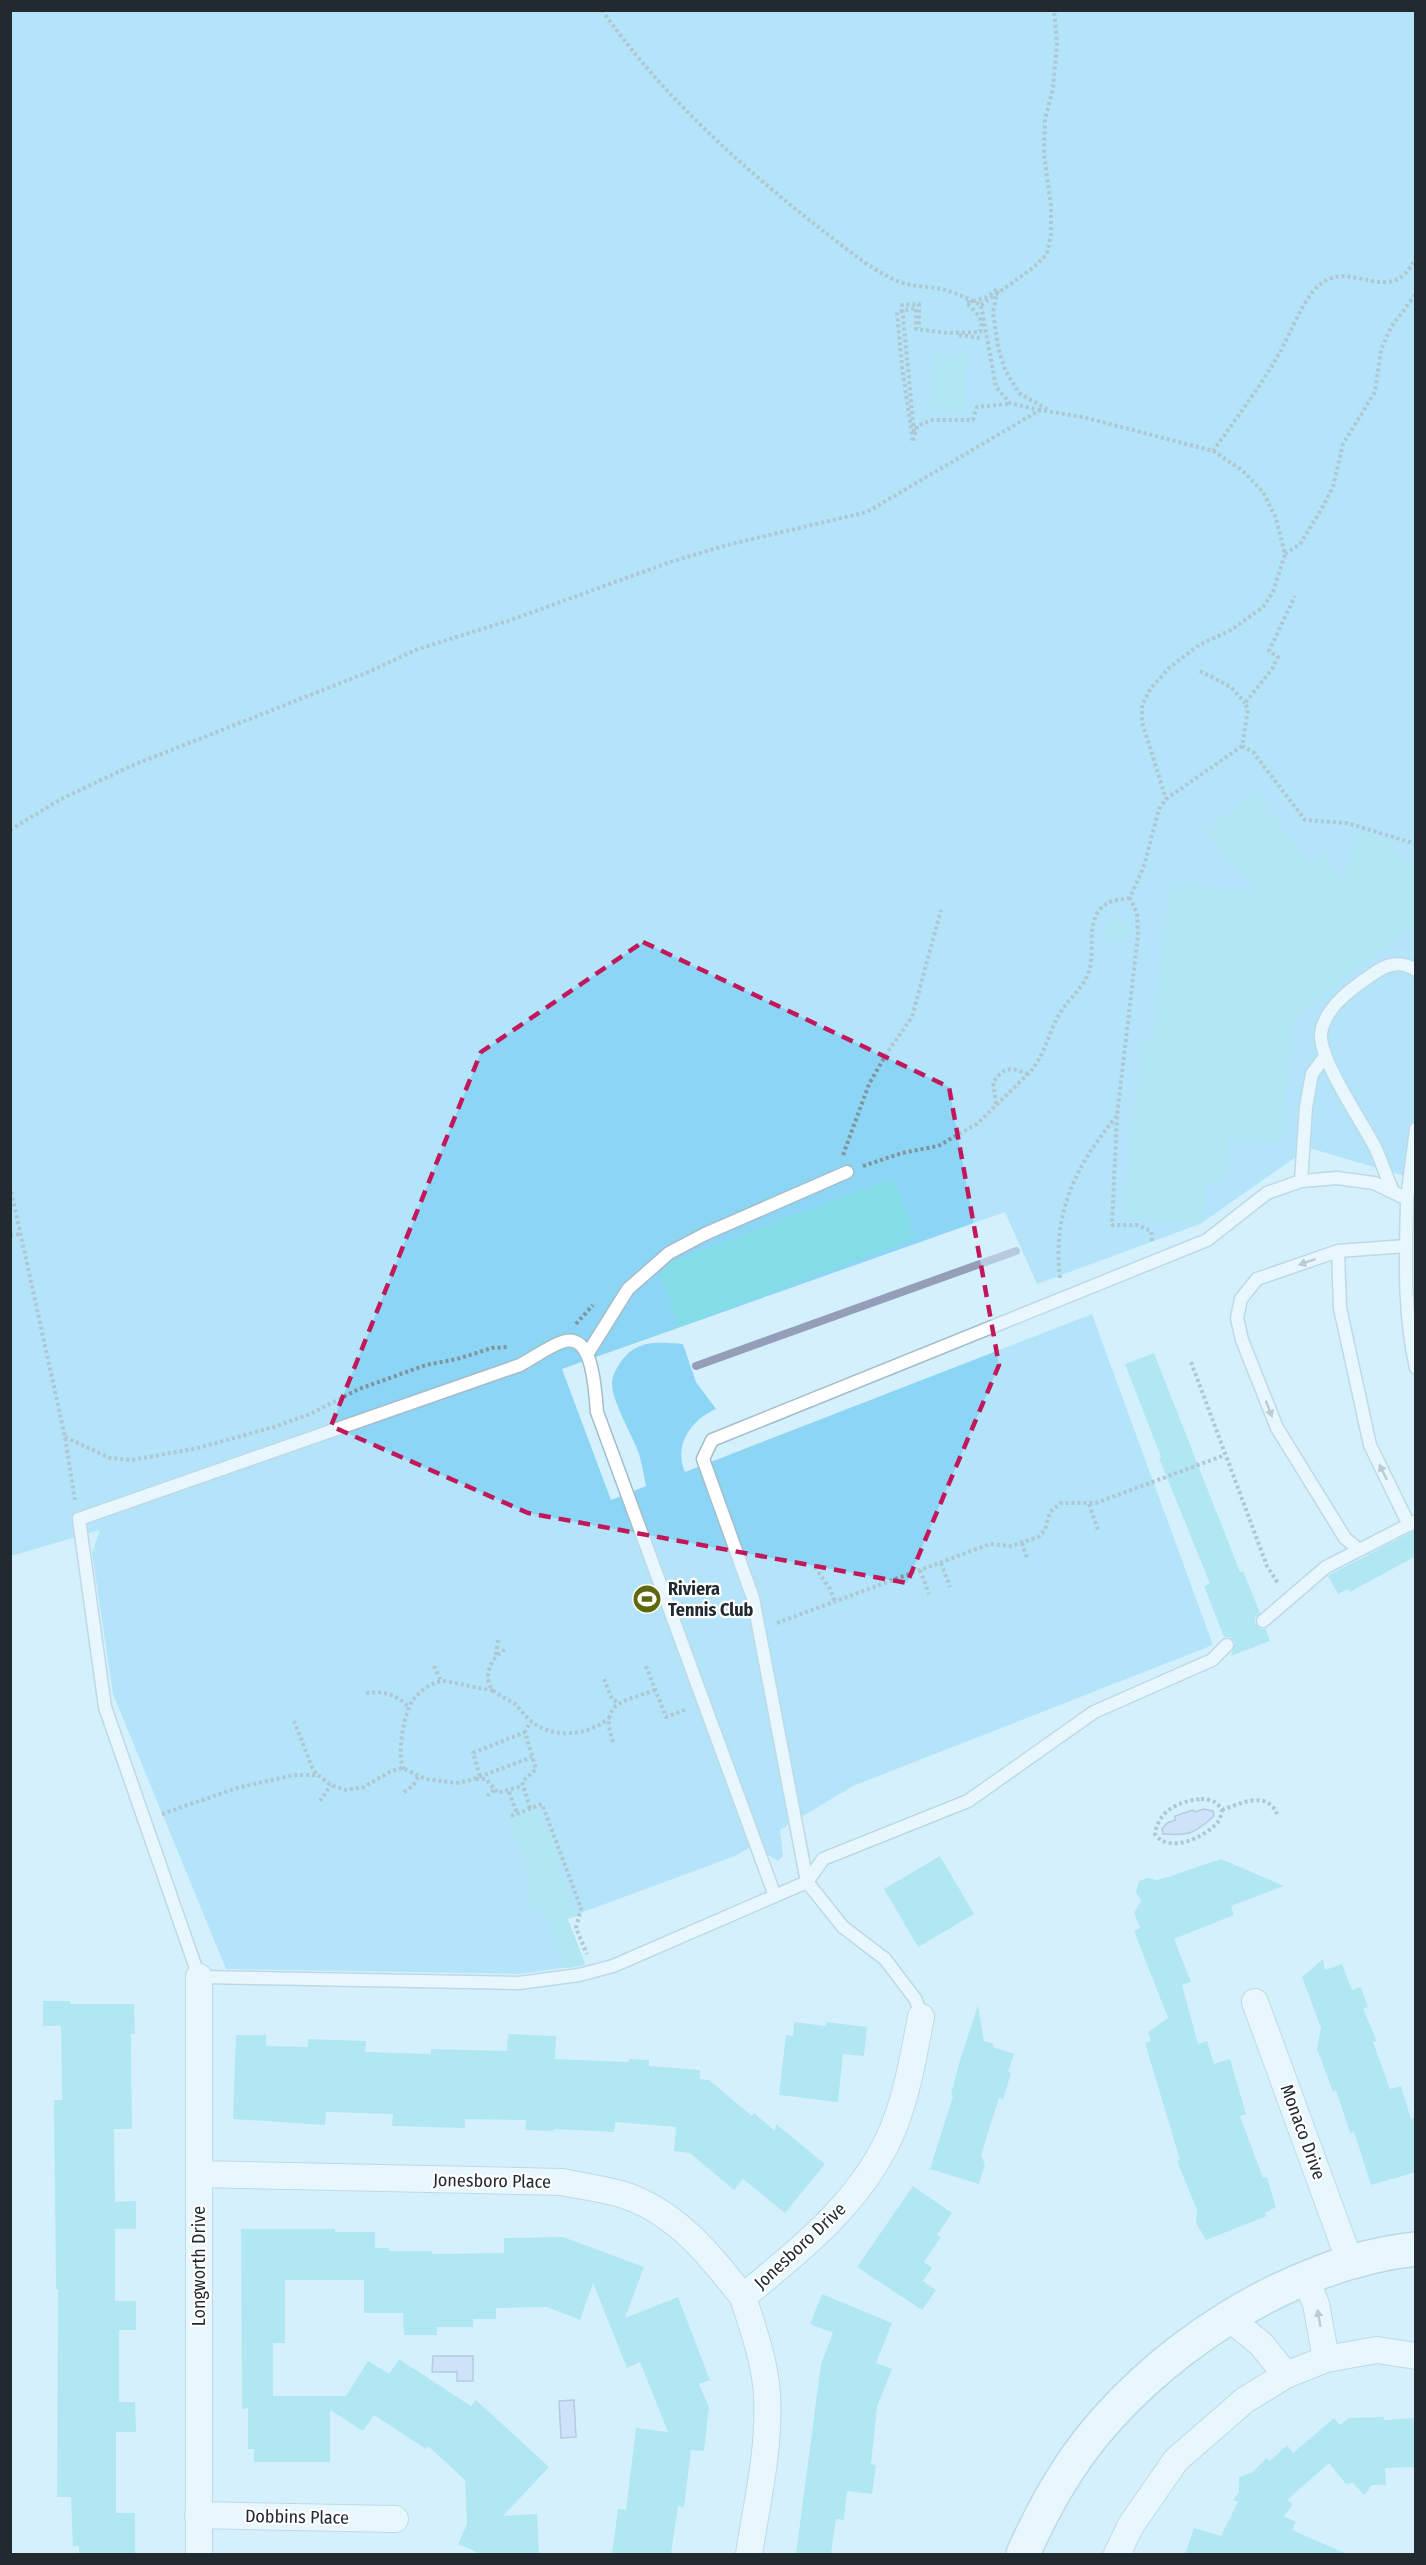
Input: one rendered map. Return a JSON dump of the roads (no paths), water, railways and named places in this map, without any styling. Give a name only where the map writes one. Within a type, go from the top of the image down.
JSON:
[{"type":"main road","points":[[1023,2554],[1038,2519],[1079,2454],[1118,2409],[1171,2358],[1229,2318],[1270,2294],[1305,2278],[1350,2262],[1416,2249]]},
{"type":"street","name":"Longworth Drive","points":[[198,2554],[199,1977]]},
{"type":"street","name":"Monaco Drive","points":[[1255,2002],[1350,2262]]},
{"type":"street","name":"Jonesboro Drive","points":[[749,2554],[765,2448],[767,2395],[759,2347],[743,2297],[842,2210],[874,2167],[895,2124],[910,2075],[921,2017]]},
{"type":"street","name":"Jonesboro Place","points":[[199,2175],[562,2182],[619,2193],[667,2216],[708,2252],[743,2297]]},
{"type":"street","points":[[1305,2278],[1316,2304],[1326,2359]]},
{"type":"street","points":[[1229,2318],[1261,2344],[1286,2374]]},
{"type":"street","points":[[1117,2554],[1131,2525],[1176,2460],[1245,2400],[1286,2374],[1326,2359],[1377,2350],[1416,2356]]},
{"type":"street","name":"Dobbins Place","points":[[198,2515],[395,2519]]},
{"type":"lane","points":[[1393,1192],[1376,1149],[1325,1056],[1321,1035],[1326,1017],[1349,991],[1385,965],[1406,964],[1416,970]]},
{"type":"lane","points":[[1301,1181],[1306,1107],[1312,1074],[1325,1056]]},
{"type":"lane","points":[[1416,1129],[1407,1199],[1406,1246],[1407,1332],[1416,1368]]},
{"type":"lane","points":[[588,1353],[628,1289],[644,1272],[669,1253],[843,1169]]},
{"type":"lane","points":[[921,2017],[915,2000],[885,1959],[843,1927],[807,1882],[753,1598],[703,1459],[712,1440],[1207,1240],[1267,1193],[1301,1181],[1337,1178],[1374,1183],[1407,1199]]},
{"type":"lane","points":[[1359,1550],[1345,1538],[1277,1428],[1242,1340],[1236,1318],[1241,1299],[1257,1279],[1338,1251],[1406,1246]]},
{"type":"lane","points":[[1263,1621],[1326,1567],[1412,1523],[1370,1445],[1340,1308],[1338,1251]]},
{"type":"lane","points":[[775,1896],[597,1412],[588,1353],[578,1343],[564,1341],[520,1365],[79,1519],[105,1707],[199,1977],[519,1983],[579,1975],[613,1966],[775,1896],[807,1882],[823,1859],[968,1801],[1094,1712],[1212,1660],[1227,1645]]},
{"type":"waterway","points":[[696,1366],[1016,1251]]},
{"type":"place","name":"Riviera Tennis Club","points":[[647,1599]]}]
